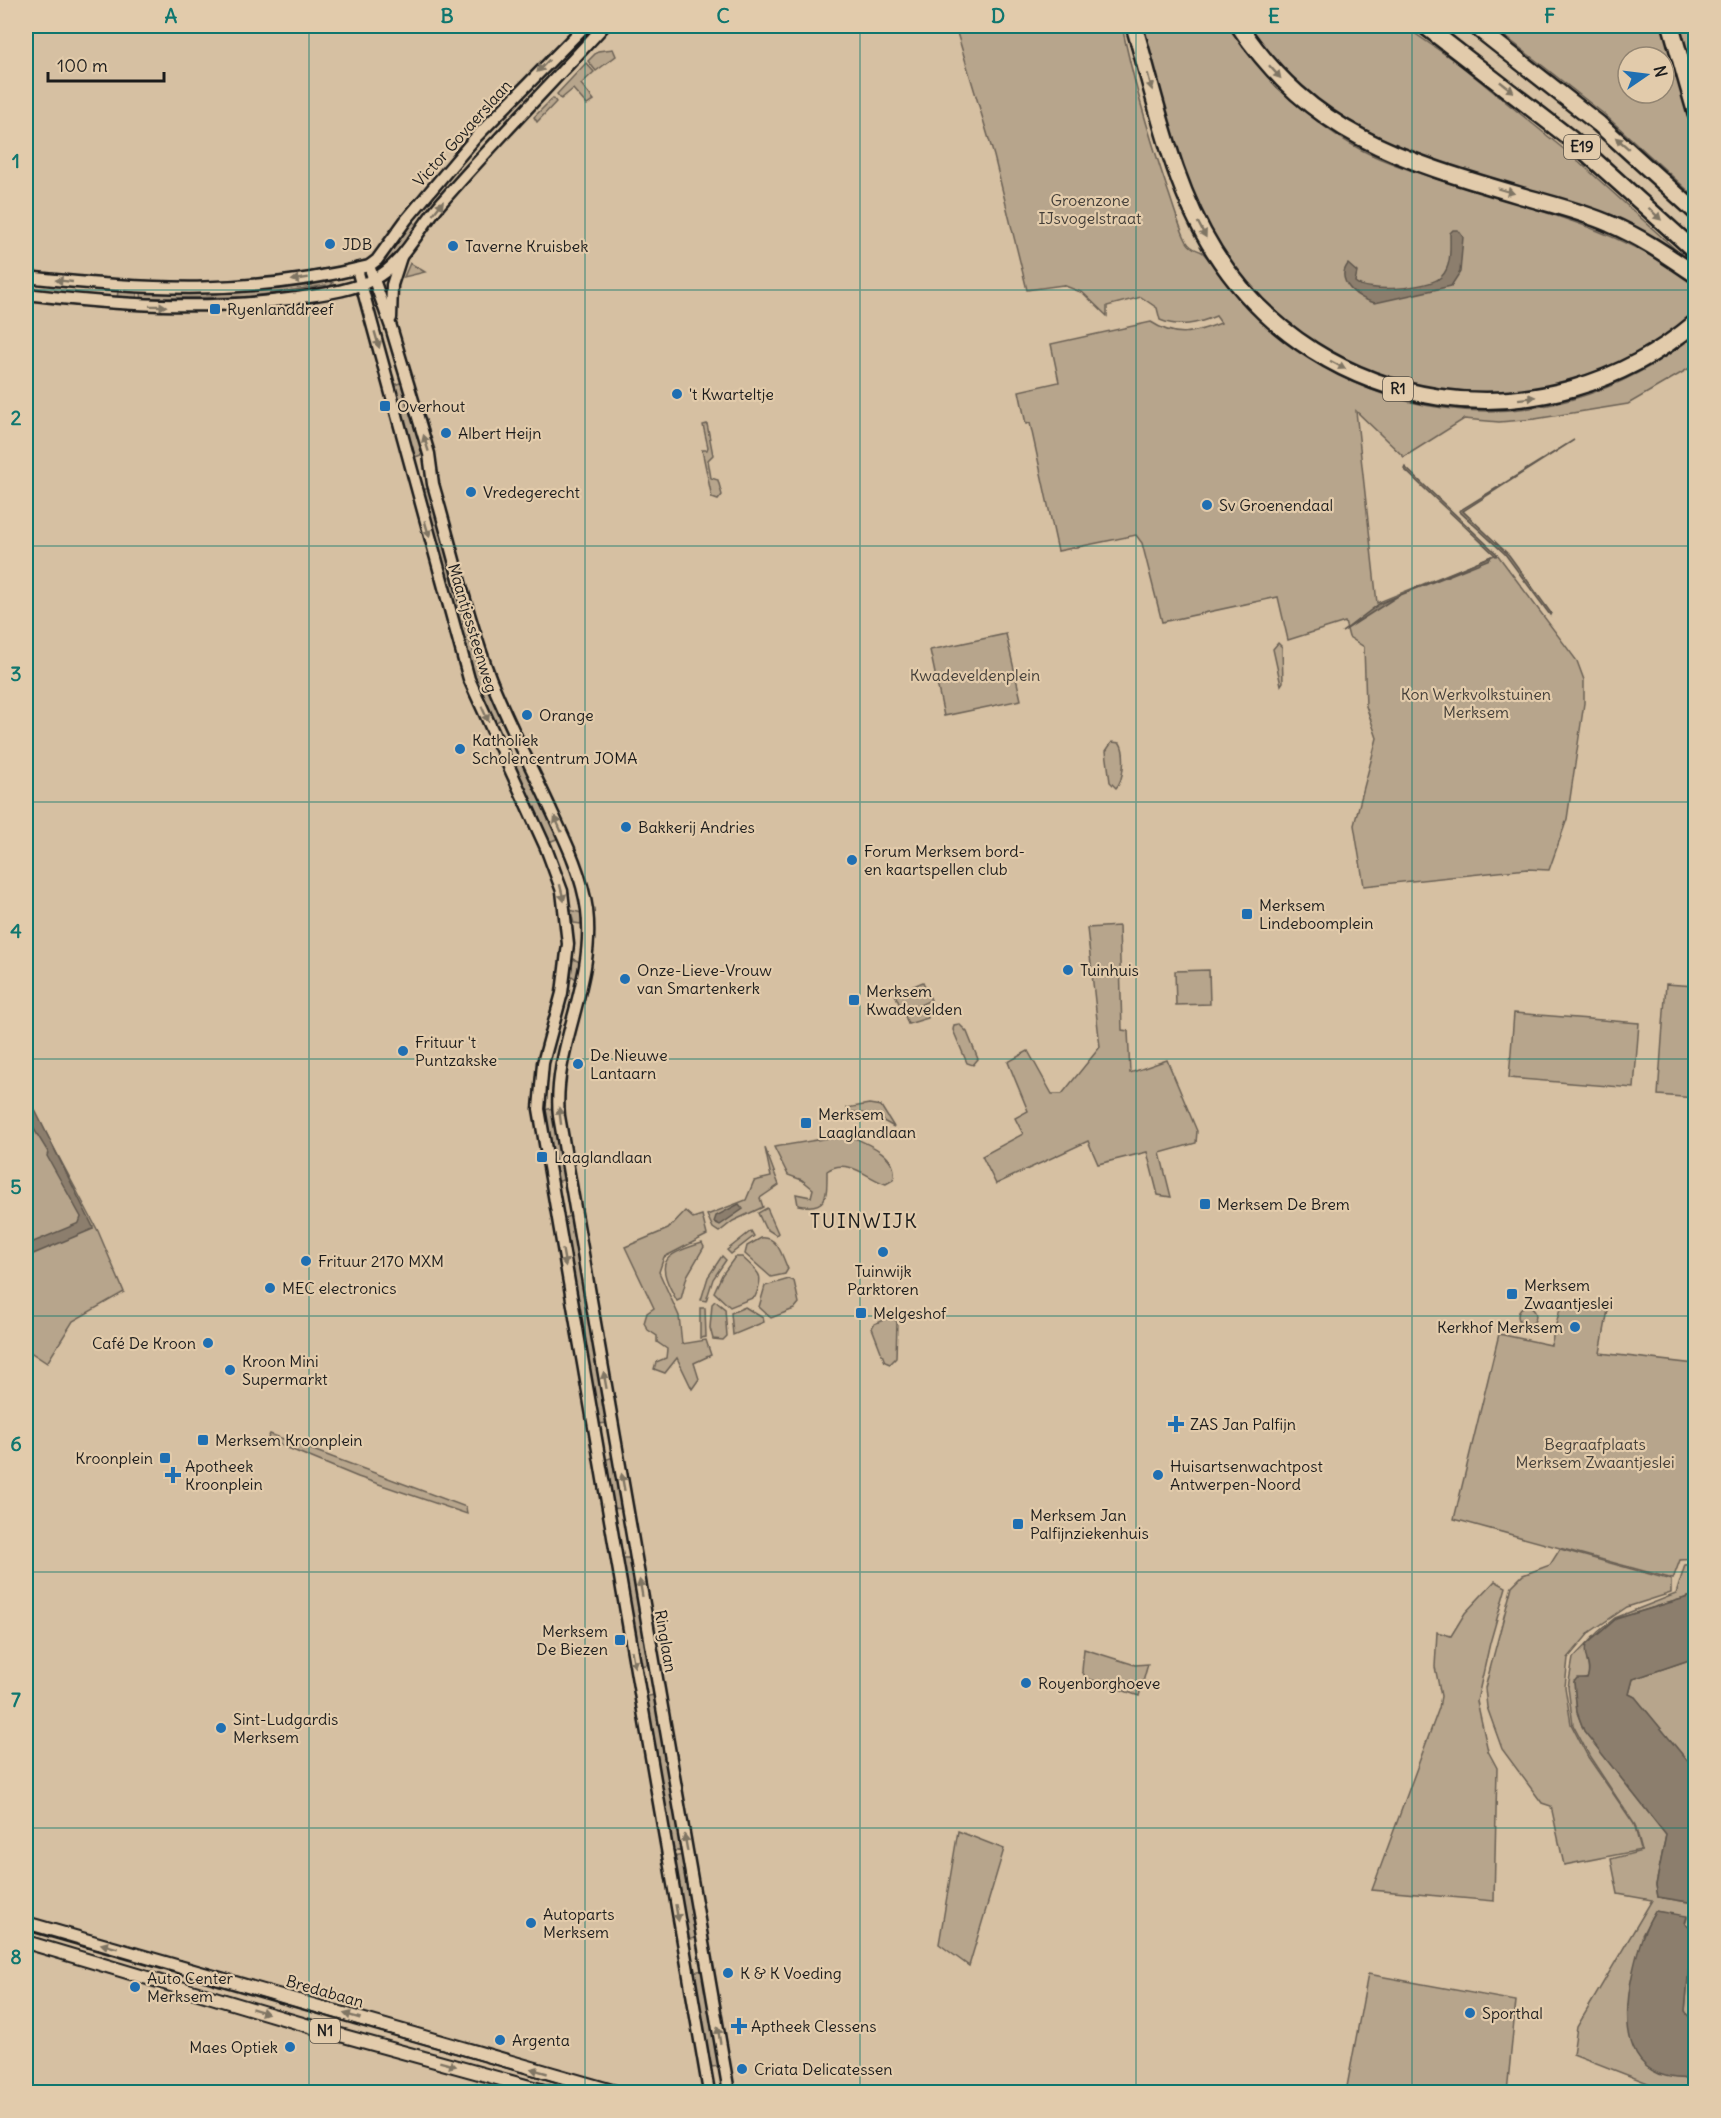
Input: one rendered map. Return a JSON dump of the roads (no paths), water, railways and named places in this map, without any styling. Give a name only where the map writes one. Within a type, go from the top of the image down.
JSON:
[{"type":"highway","name":"R1","points":[[1134,26],[1178,176],[1213,249],[1236,282],[1265,313],[1288,333],[1335,364],[1389,386],[1433,396],[1477,401],[1529,398],[1574,388],[1615,373],[1652,354],[1695,322]]},
{"type":"highway","points":[[1239,26],[1267,63],[1296,93],[1324,116],[1366,142],[1450,174],[1609,224],[1646,241],[1695,275]]},
{"type":"highway","name":"E19","points":[[1425,26],[1595,159],[1695,252]]},
{"type":"highway","name":"E19","points":[[1476,26],[1599,124],[1695,212]]},
{"type":"highway","points":[[1671,26],[1695,114]]},
{"type":"main road","name":"Bredabaan","points":[[26,1923],[616,2092]]},
{"type":"main road","name":"N1","points":[[26,1942],[333,2033],[548,2092]]},
{"type":"street","name":"Victor Govaerslaan","points":[[369,266],[377,260],[413,211],[476,137],[585,26]]},
{"type":"street","name":"Victor Govaerslaan","points":[[372,280],[402,254],[440,205],[604,26]]},
{"type":"street","name":"Victor Govaerslaan","points":[[391,327],[392,285],[402,254]]},
{"type":"street","points":[[26,276],[130,287],[194,290],[276,283],[369,266]]},
{"type":"street","name":"Maantjessteenweg","points":[[369,266],[372,280],[391,327],[429,454],[436,495],[490,678],[570,852],[583,891],[588,920],[588,950],[578,1009],[564,1059],[559,1101],[573,1194]]},
{"type":"street","name":"Maantjessteenweg","points":[[357,269],[469,679],[546,848],[564,898],[567,925],[562,993],[543,1063],[538,1109],[709,2092]]},
{"type":"street","points":[[26,294],[129,305],[195,307],[278,300],[372,280]]},
{"type":"street","name":"Ringlaan","points":[[573,1194],[729,2092]]},
{"type":"tram line","points":[[26,1929],[590,2092]]},
{"type":"place","name":"JDB","points":[[330,244]]},
{"type":"place","name":"Taverne Kruisbek","points":[[453,246]]},
{"type":"place","name":"Ryenlanddreef","points":[[215,309]]},
{"type":"place","name":"'t Kwarteltje","points":[[677,394]]},
{"type":"place","name":"Overhout","points":[[385,406]]},
{"type":"place","name":"Albert Heijn","points":[[446,433]]},
{"type":"place","name":"Vredegerecht","points":[[471,492]]},
{"type":"place","name":"Sv Groenendaal","points":[[1207,505]]},
{"type":"place","name":"Orange","points":[[527,715]]},
{"type":"place","name":"Katholiek Scholencentrum JOMA","points":[[460,749]]},
{"type":"place","name":"Bakkerij Andries","points":[[626,827]]},
{"type":"place","name":"Forum Merksem bord- en kaartspellen club","points":[[852,860]]},
{"type":"place","name":"Merksem Lindeboomplein","points":[[1247,914]]},
{"type":"place","name":"Tuinhuis","points":[[1068,970]]},
{"type":"place","name":"Onze-Lieve-Vrouw van Smartenkerk","points":[[625,979]]},
{"type":"place","name":"Merksem Kwadevelden","points":[[854,1000]]},
{"type":"place","name":"Frituur 't Puntzakske","points":[[403,1051]]},
{"type":"place","name":"De Nieuwe Lantaarn","points":[[578,1064]]},
{"type":"place","name":"Merksem Laaglandlaan","points":[[806,1123]]},
{"type":"place","name":"Laaglandlaan","points":[[542,1157]]},
{"type":"place","name":"Merksem De Brem","points":[[1205,1204]]},
{"type":"place","name":"Tuinwijk Parktoren","points":[[883,1252]]},
{"type":"place","name":"Frituur 2170 MXM","points":[[306,1261]]},
{"type":"place","name":"MEC electronics","points":[[270,1288]]},
{"type":"place","name":"Merksem Zwaantjeslei","points":[[1512,1294]]},
{"type":"place","name":"Melgeshof","points":[[861,1313]]},
{"type":"place","name":"Kerkhof Merksem","points":[[1575,1327]]},
{"type":"place","name":"Café De Kroon","points":[[208,1343]]},
{"type":"place","name":"Kroon Mini Supermarkt","points":[[230,1370]]},
{"type":"place","name":"ZAS Jan Palfijn","points":[[1176,1424]]},
{"type":"place","name":"Merksem Kroonplein","points":[[203,1440]]},
{"type":"place","name":"Kroonplein","points":[[165,1458]]},
{"type":"place","name":"Apotheek Kroonplein","points":[[173,1475]]},
{"type":"place","name":"Huisartsenwachtpost Antwerpen-Noord","points":[[1158,1475]]},
{"type":"place","name":"Merksem Jan Palfijnziekenhuis","points":[[1018,1524]]},
{"type":"place","name":"Merksem De Biezen","points":[[620,1640]]},
{"type":"place","name":"Royenborghoeve","points":[[1026,1683]]},
{"type":"place","name":"Sint-Ludgardis Merksem","points":[[221,1728]]},
{"type":"place","name":"Autoparts Merksem","points":[[531,1923]]},
{"type":"place","name":"K & K Voeding","points":[[728,1973]]},
{"type":"place","name":"Auto Center Merksem","points":[[135,1987]]},
{"type":"place","name":"Sporthal","points":[[1470,2013]]},
{"type":"place","name":"Aptheek Clessens","points":[[739,2026]]},
{"type":"place","name":"Argenta","points":[[500,2040]]},
{"type":"place","name":"Maes Optiek","points":[[290,2047]]},
{"type":"place","name":"Criata Delicatessen","points":[[742,2069]]},
{"type":"district","name":"TUINWIJK","points":[[864,1221]]},
{"type":"park label","name":"Groenzone IJsvogelstraat","points":[[1090,209]]},
{"type":"park label","name":"Kwadeveldenplein","points":[[975,675]]},
{"type":"park label","name":"Kon Werkvolkstuinen Merksem","points":[[1476,703]]},
{"type":"park label","name":"Begraafplaats Merksem Zwaantjeslei","points":[[1595,1453]]}]
